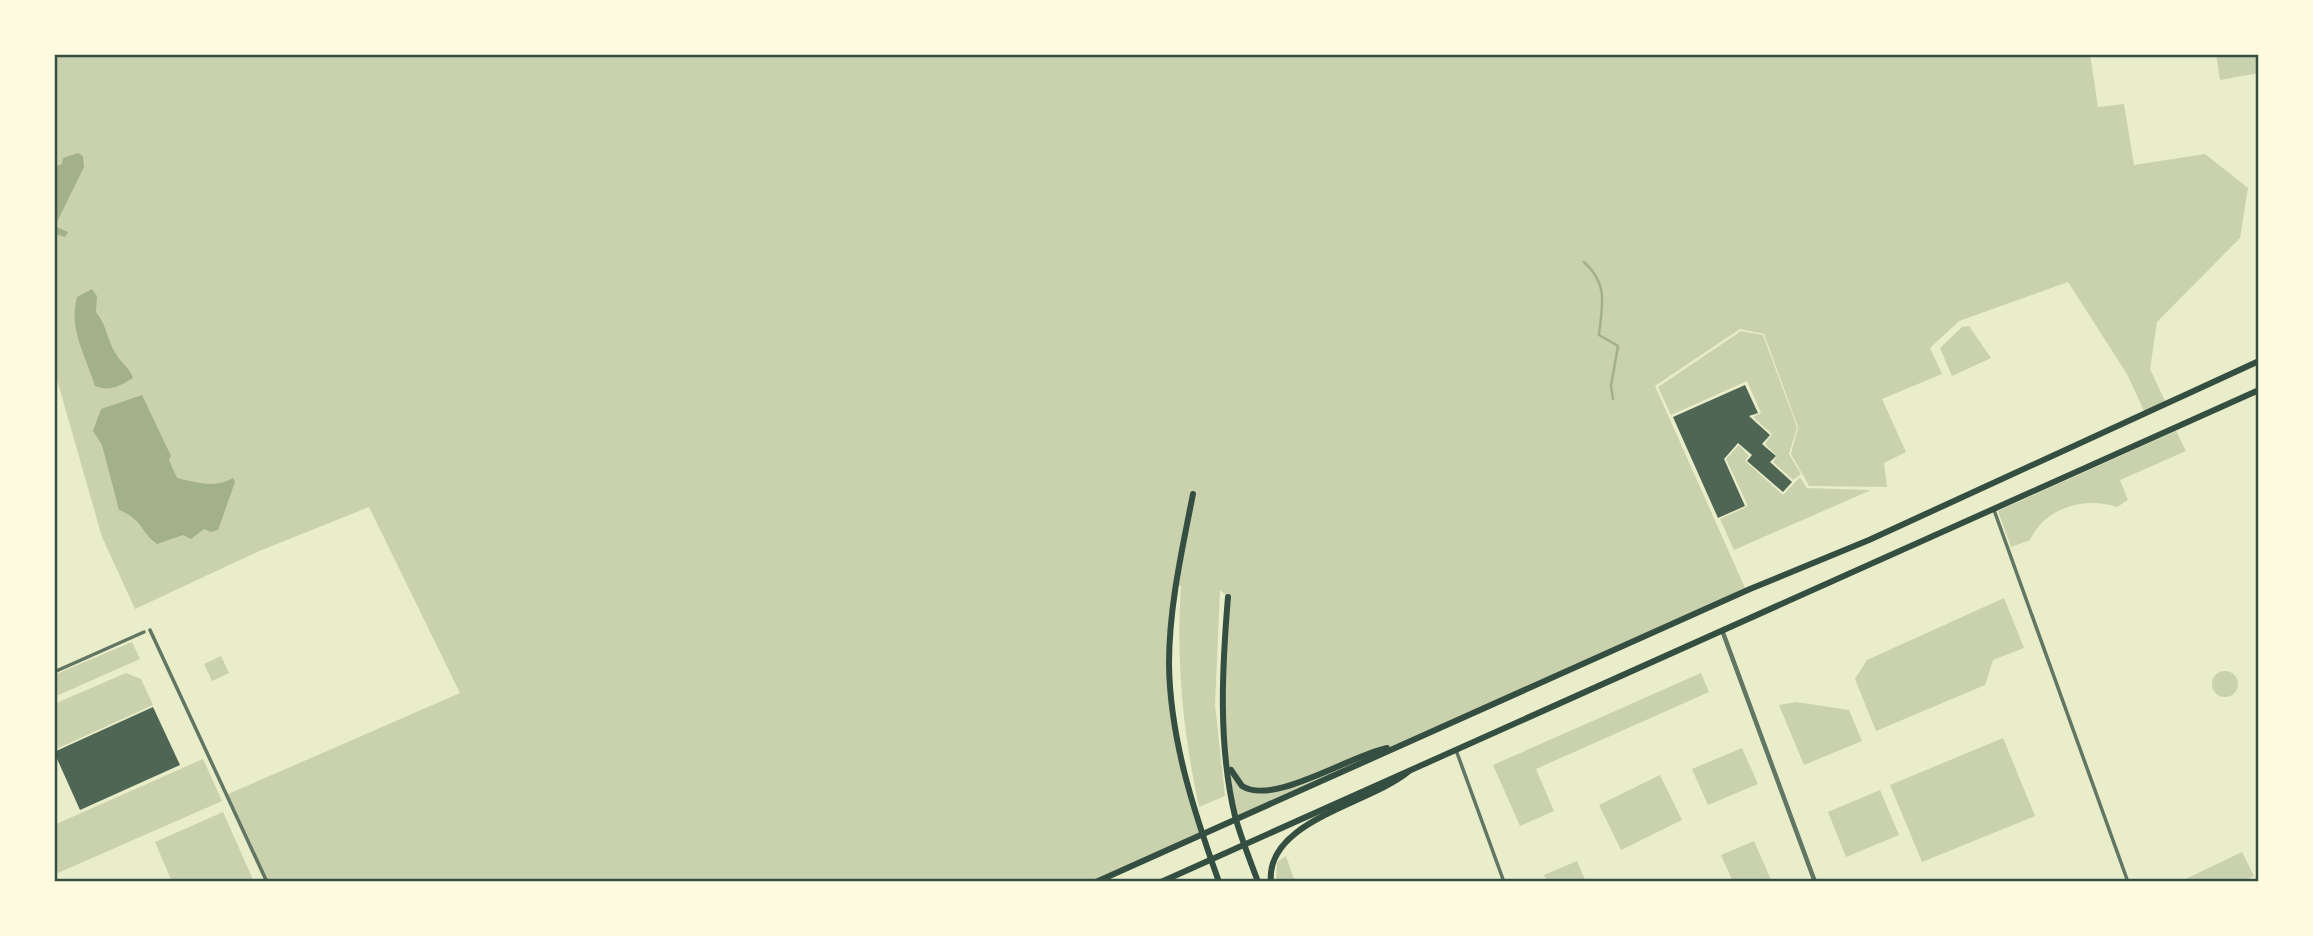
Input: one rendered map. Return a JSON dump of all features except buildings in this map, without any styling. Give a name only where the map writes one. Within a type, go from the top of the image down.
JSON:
[{"type":"main road","points":[[1096,882],[1402,744],[1869,540],[2259,361]]},
{"type":"main road","points":[[1161,882],[1419,764],[2259,390]]},
{"type":"main road","points":[[1193,494],[1175,589],[1169,663],[1180,755],[1202,834],[1219,882]]},
{"type":"main road","points":[[1228,597],[1222,687],[1228,763],[1236,818],[1258,882]]},
{"type":"main road","points":[[1228,763],[1242,786],[1266,793],[1291,786],[1364,753],[1402,744]]},
{"type":"main road","points":[[1271,882],[1275,854],[1293,832],[1385,789],[1419,764]]},
{"type":"street","points":[[1993,509],[2128,882]]},
{"type":"street","points":[[150,630],[267,882]]},
{"type":"street","points":[[1722,630],[1815,882]]},
{"type":"street","points":[[54,672],[145,632]]},
{"type":"street","points":[[1455,748],[1504,882]]},
{"type":"shaded area","points":[[54,54],[2090,54],[2098,107],[2124,104],[2134,165],[2205,154],[2248,188],[2240,238],[2157,322],[2150,369],[2166,403],[2145,413],[2127,374],[2068,282],[1959,321],[1930,348],[1942,374],[1882,399],[1906,452],[1884,463],[1887,487],[1809,486],[1791,454],[1798,427],[1764,334],[1740,329],[1655,386],[1746,590],[1236,818],[1224,729],[1228,597],[1220,590],[1215,705],[1225,796],[1199,807],[1185,724],[1179,642],[1181,586],[1176,586],[1169,663],[1174,721],[1201,834],[1095,882],[267,882],[226,795],[460,693],[369,507],[257,552],[135,609],[102,537],[54,369]]},
{"type":"shaded area","points":[[2216,54],[2259,54],[2259,73],[2220,80]]},
{"type":"shaded area","points":[[78,153],[83,156],[84,167],[57,222],[57,227],[68,232],[65,237],[54,234],[54,167],[62,164],[63,158]]},
{"type":"shaded area","points":[[92,289],[97,296],[96,312],[113,349],[133,378],[119,386],[95,386],[79,342],[75,320],[77,297]]},
{"type":"shaded area","points":[[1969,326],[1991,358],[1952,376],[1940,348],[1962,327]]},
{"type":"shaded area","points":[[1741,331],[1763,335],[1797,427],[1789,454],[1801,474],[1793,480],[1773,462],[1777,456],[1765,444],[1772,434],[1753,417],[1761,413],[1747,381],[1671,415],[1658,387]]},
{"type":"shaded area","points":[[142,395],[171,456],[169,460],[177,478],[212,484],[233,478],[235,482],[218,530],[211,532],[204,529],[191,539],[183,535],[157,544],[138,522],[119,510],[102,445],[93,431],[101,409]]},
{"type":"shaded area","points":[[2176,431],[2186,451],[2120,480],[2128,500],[2117,507],[2092,503],[2068,507],[2046,519],[2030,540],[2011,547],[1998,511]]},
{"type":"shaded area","points":[[1739,445],[1749,456],[1745,461],[1783,495],[1800,477],[1807,488],[1871,490],[1734,550],[1720,519],[1748,506],[1726,459]]},
{"type":"shaded area","points":[[2004,598],[2024,648],[1993,660],[1985,685],[1876,731],[1855,679],[1867,660]]},
{"type":"shaded area","points":[[132,642],[140,659],[54,697],[54,675]]},
{"type":"shaded area","points":[[221,656],[229,673],[212,681],[204,664]]},
{"type":"shaded area","points":[[2225,671],[2234,675],[2238,684],[2234,693],[2225,697],[2216,693],[2212,684],[2216,675]]},
{"type":"shaded area","points":[[126,673],[141,679],[153,705],[54,750],[54,704]]},
{"type":"shaded area","points":[[1701,673],[1709,692],[1536,769],[1554,811],[1520,826],[1493,765]]},
{"type":"shaded area","points":[[1796,702],[1849,710],[1862,741],[1804,765],[1779,705]]},
{"type":"shaded area","points":[[2003,738],[2035,816],[1922,862],[1890,785]]},
{"type":"shaded area","points":[[1742,748],[1758,784],[1708,805],[1692,769]]},
{"type":"shaded area","points":[[203,759],[222,801],[58,873],[54,864],[54,825]]},
{"type":"shaded area","points":[[1660,775],[1682,820],[1621,850],[1599,805]]},
{"type":"shaded area","points":[[1880,790],[1899,835],[1846,857],[1828,812]]},
{"type":"shaded area","points":[[223,812],[254,882],[172,882],[155,842]]},
{"type":"shaded area","points":[[1754,841],[1772,882],[1733,882],[1721,855]]},
{"type":"shaded area","points":[[2242,852],[2254,876],[2242,882],[2179,882]]},
{"type":"shaded area","points":[[1286,856],[1295,882],[1276,882],[1277,862]]},
{"type":"shaded area","points":[[1577,861],[1586,882],[1547,882],[1544,875]]},
{"type":"waterway","points":[[1584,262],[1592,270],[1601,287],[1599,335],[1618,346],[1611,386],[1613,399]]}]
